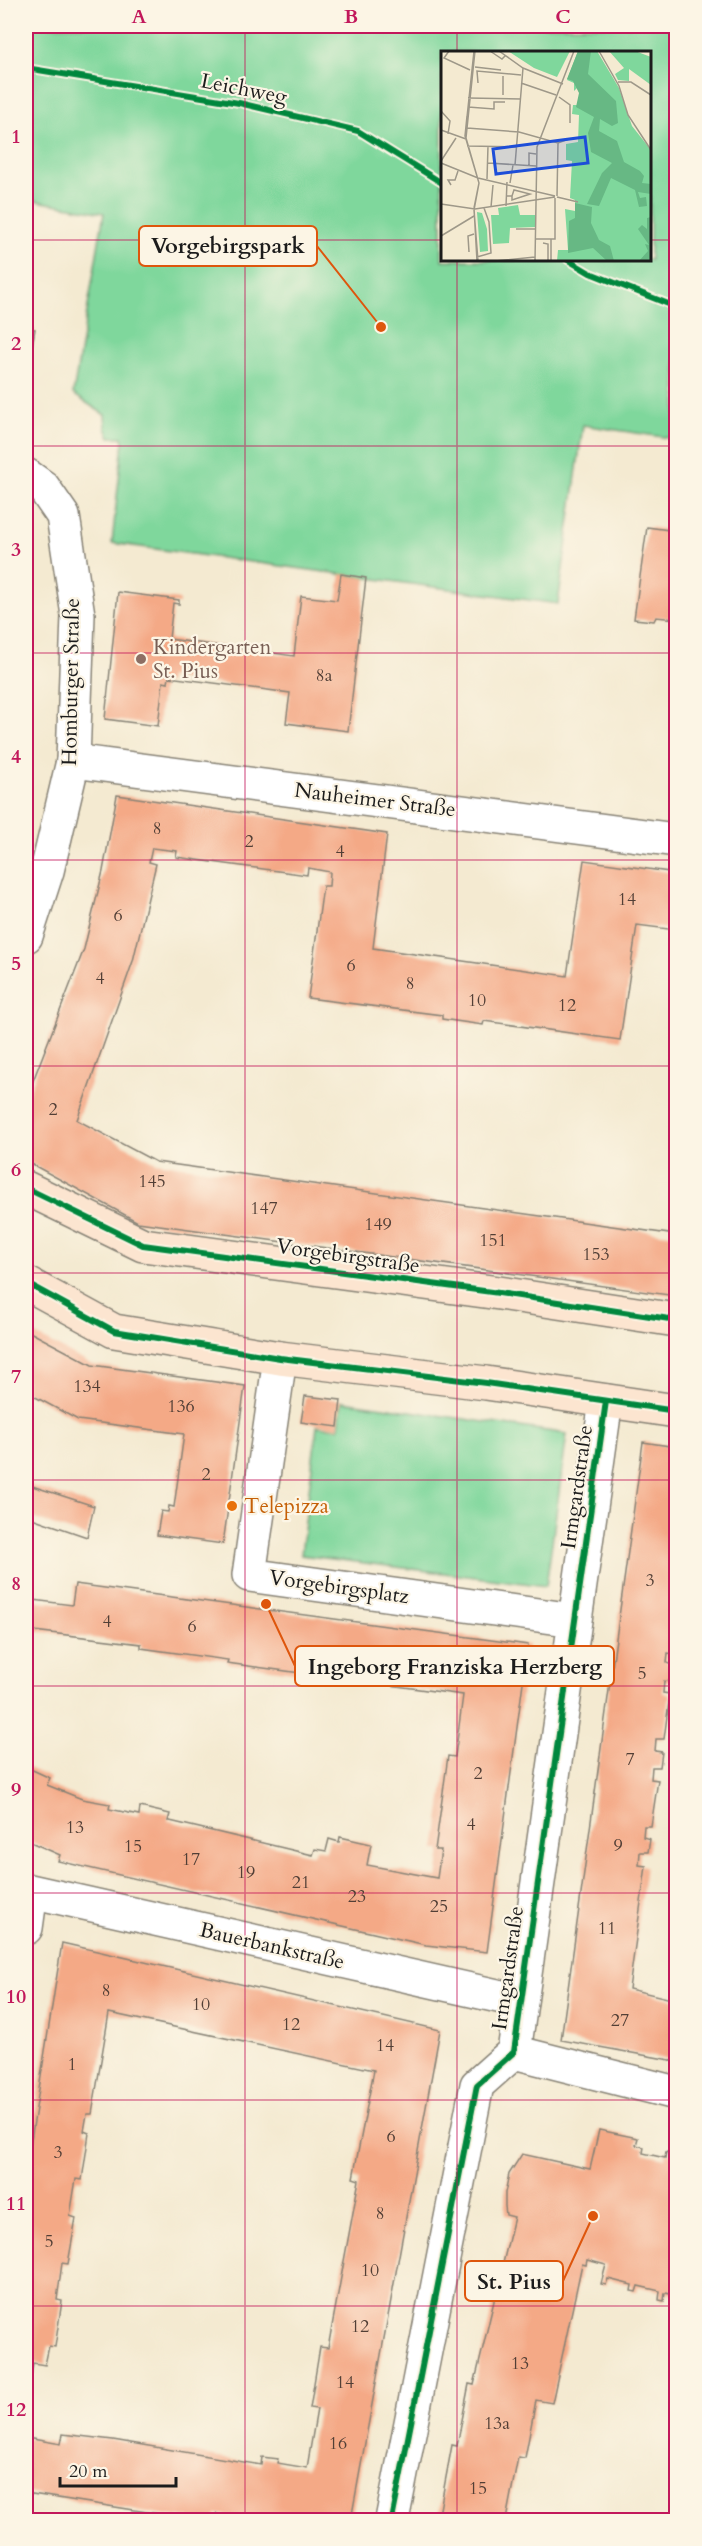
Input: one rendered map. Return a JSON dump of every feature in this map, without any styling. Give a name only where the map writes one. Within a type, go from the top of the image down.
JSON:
[{"type":"main road","name":"Vorgebirgstraße","points":[[26,1188],[143,1245],[476,1290],[676,1320]]},
{"type":"main road","points":[[26,1283],[114,1331],[280,1358],[676,1411]]},
{"type":"street","name":"Homburger Straße","points":[[26,475],[43,487],[63,516],[78,615],[73,761],[47,871],[26,936]]},
{"type":"street","name":"Nauheimer Straße","points":[[73,761],[676,840]]},
{"type":"street","name":"Vorgebirgsplatz","points":[[280,1358],[249,1575],[574,1620]]},
{"type":"street","name":"Irmgardstraße","points":[[392,2520],[477,2085],[514,2052],[606,1401]]},
{"type":"street","name":"Bauerbankstraße","points":[[28,1891],[520,2001]]},
{"type":"street","points":[[26,1928],[28,1891]]},
{"type":"street","points":[[514,2052],[676,2093]]},
{"type":"green space","points":[[26,26],[676,26],[676,439],[583,425],[558,604],[112,543],[122,437],[110,437],[106,428],[105,415],[73,394],[104,213],[26,199]]},
{"type":"green space","points":[[342,1401],[567,1434],[546,1586],[301,1555],[317,1426],[339,1428]]},
{"type":"building","points":[[26,328],[35,329],[27,377],[26,377]]},
{"type":"building","points":[[647,527],[676,531],[676,619],[656,617],[654,621],[634,619]]},
{"type":"building","points":[[341,574],[366,578],[348,731],[286,723],[290,693],[169,677],[168,683],[163,682],[158,726],[105,719],[118,592],[179,600],[179,604],[173,603],[169,639],[294,656],[301,596],[337,600]]},
{"type":"building","points":[[117,795],[387,834],[373,948],[567,976],[584,860],[676,873],[676,930],[637,925],[620,1040],[484,1021],[483,1025],[442,1019],[442,1015],[308,998],[323,886],[329,886],[330,872],[308,868],[307,875],[176,857],[177,851],[152,848],[149,862],[156,864],[133,961],[77,1120],[156,1162],[676,1235],[676,1296],[138,1222],[26,1161],[26,1099],[84,949],[103,871]]},
{"type":"building","points":[[26,1330],[92,1365],[245,1386],[223,1544],[157,1535],[161,1511],[168,1512],[169,1506],[174,1507],[184,1434],[78,1420],[26,1392]]},
{"type":"building","points":[[305,1396],[341,1400],[338,1427],[301,1422]]},
{"type":"building","points":[[643,1442],[676,1447],[676,1654],[668,1653],[667,1663],[674,1665],[672,1682],[664,1681],[663,1693],[670,1694],[664,1739],[656,1739],[655,1751],[662,1752],[660,1767],[652,1767],[651,1779],[658,1780],[651,1826],[644,1826],[643,1837],[650,1839],[648,1852],[640,1852],[639,1865],[646,1866],[629,1989],[676,2000],[676,2061],[561,2040]]},
{"type":"building","points":[[26,1484],[94,1506],[87,1537],[26,1516]]},
{"type":"building","points":[[75,1584],[528,1645],[487,1952],[426,1945],[58,1861],[60,1855],[26,1840],[26,1767],[50,1778],[47,1785],[82,1799],[110,1804],[109,1809],[139,1815],[140,1807],[170,1814],[168,1821],[313,1855],[315,1849],[326,1851],[329,1839],[339,1842],[340,1837],[371,1844],[367,1865],[437,1878],[441,1850],[435,1850],[448,1756],[455,1757],[463,1695],[227,1663],[228,1660],[141,1648],[141,1644],[26,1630],[26,1599],[72,1605]]},
{"type":"building","points":[[62,1943],[440,2030],[351,2520],[256,2520],[216,2514],[215,2520],[198,2520],[26,2493],[26,2438],[61,2444],[63,2434],[113,2440],[261,2465],[262,2457],[278,2459],[277,2463],[307,2468],[317,2409],[310,2408],[320,2347],[328,2348],[359,2180],[353,2178],[374,2070],[109,2013],[92,2114],[87,2114],[84,2131],[89,2133],[82,2180],[76,2179],[70,2216],[76,2218],[68,2264],[62,2263],[57,2300],[62,2301],[55,2347],[49,2346],[45,2365],[33,2363],[29,2391],[26,2391],[26,2172]]},
{"type":"building","points":[[599,2130],[638,2138],[636,2145],[644,2147],[643,2153],[665,2158],[666,2152],[676,2155],[676,2295],[665,2293],[664,2301],[659,2300],[660,2291],[638,2286],[636,2292],[631,2291],[632,2285],[608,2279],[606,2285],[601,2284],[606,2265],[587,2260],[586,2265],[582,2264],[552,2403],[536,2400],[525,2458],[518,2457],[506,2520],[438,2520],[452,2445],[457,2446],[469,2384],[474,2385],[514,2217],[506,2215],[505,2193],[509,2174],[522,2154],[590,2169]]},
{"type":"cycle path","name":"Leichweg","points":[[26,68],[239,103],[358,131],[441,182]]},
{"type":"cycle path","points":[[570,261],[590,273],[676,307]]},
{"type":"cycle path","points":[[26,1188],[143,1245],[499,1293],[676,1320]]},
{"type":"cycle path","points":[[26,1283],[114,1331],[280,1358],[486,1383],[676,1411]]},
{"type":"cycle path","points":[[392,2520],[477,2085],[514,2052],[606,1401]]},
{"type":"place","name":"Vorgebirgspark","points":[[381,327]]},
{"type":"place","name":"Kindergarten St. Pius","points":[[141,659]]},
{"type":"place","name":"Telepizza","points":[[232,1506]]},
{"type":"place","name":"Ingeborg Franziska Herzberg","points":[[266,1604]]},
{"type":"place","name":"St. Pius","points":[[593,2216]]}]
